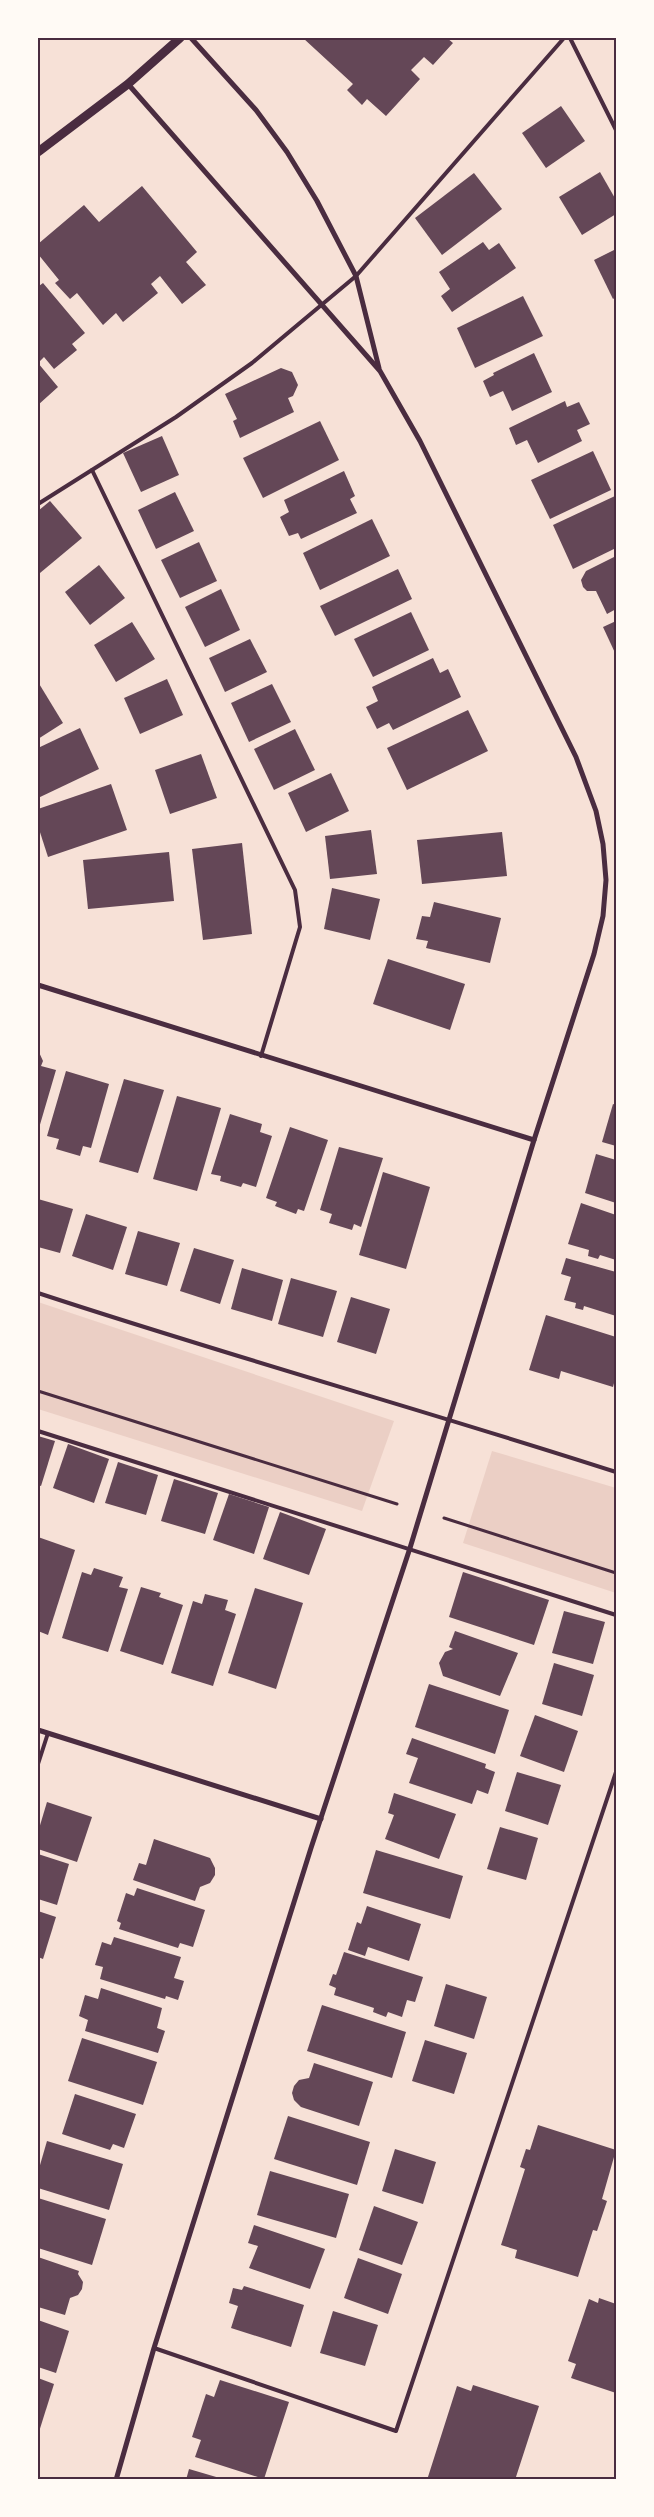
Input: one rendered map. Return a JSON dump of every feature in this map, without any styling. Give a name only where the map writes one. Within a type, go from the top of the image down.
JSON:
[{"type":"street","points":[[38,152],[128,84],[180,38]]},
{"type":"street","points":[[191,38],[256,110],[287,152],[317,201],[356,276],[380,371]]},
{"type":"street","points":[[116,2480],[154,2348],[321,1819],[410,1548],[534,1140],[594,954],[602,916],[606,880],[604,844],[596,811],[576,757],[420,441],[380,371],[128,84]]},
{"type":"street","points":[[38,985],[534,1140]]},
{"type":"street","points":[[38,1730],[321,1819]]},
{"type":"lane","points":[[38,504],[176,417],[229,380],[356,276],[564,38]]},
{"type":"lane","points":[[570,38],[616,130]]},
{"type":"lane","points":[[92,470],[295,890],[300,927],[261,1056]]},
{"type":"lane","points":[[38,1293],[139,1326],[449,1418],[616,1472]]},
{"type":"lane","points":[[38,1431],[616,1614]]},
{"type":"lane","points":[[38,1764],[48,1733]]},
{"type":"lane","points":[[154,2348],[396,2431],[616,1772]]},
{"type":"path","points":[[38,1391],[393,1503]]},
{"type":"path","points":[[445,1519],[616,1573]]},
{"type":"shaded area","points":[[38,1302],[394,1421],[362,1511],[38,1409]]},
{"type":"shaded area","points":[[492,1451],[616,1488],[616,1593],[463,1543]]},
{"type":"building","points":[[303,38],[447,38],[453,43],[433,65],[424,57],[411,70],[420,79],[386,116],[367,99],[362,105],[347,90],[353,84]]},
{"type":"building","points":[[561,106],[585,141],[546,168],[522,133]]},
{"type":"building","points":[[600,172],[616,200],[616,214],[582,235],[559,197]]},
{"type":"building","points":[[474,173],[502,209],[442,255],[415,218]]},
{"type":"building","points":[[142,186],[197,252],[186,262],[206,285],[182,304],[160,276],[151,284],[158,293],[123,322],[116,313],[103,325],[77,293],[70,299],[55,283],[59,280],[38,254],[38,244],[84,205],[99,222]]},
{"type":"building","points":[[483,242],[489,250],[499,243],[516,268],[452,312],[441,296],[450,289],[439,272]]},
{"type":"building","points":[[616,249],[616,297],[613,299],[594,260]]},
{"type":"building","points":[[43,283],[85,333],[72,344],[77,350],[54,369],[44,357],[38,363],[38,285]]},
{"type":"building","points":[[523,296],[543,336],[475,368],[457,328]]},
{"type":"building","points":[[534,353],[552,392],[512,411],[503,391],[490,397],[483,381],[494,375],[493,373]]},
{"type":"building","points":[[38,363],[58,387],[38,405]]},
{"type":"building","points":[[281,368],[292,372],[298,385],[293,396],[288,398],[294,412],[240,438],[233,421],[237,419],[225,394]]},
{"type":"building","points":[[565,401],[567,407],[579,402],[590,424],[577,430],[582,441],[538,463],[527,440],[516,445],[509,428]]},
{"type":"building","points":[[320,421],[339,460],[263,498],[243,458]]},
{"type":"building","points":[[162,436],[179,475],[141,492],[123,453]]},
{"type":"building","points":[[593,451],[611,490],[550,519],[531,480]]},
{"type":"building","points":[[344,471],[355,496],[350,499],[357,513],[301,539],[298,533],[289,536],[280,517],[289,512],[284,500]]},
{"type":"building","points":[[175,492],[194,531],[156,549],[138,510]]},
{"type":"building","points":[[615,496],[616,548],[573,569],[553,525]]},
{"type":"building","points":[[50,501],[82,538],[40,573],[38,570],[38,511]]},
{"type":"building","points":[[372,519],[390,556],[320,590],[303,553]]},
{"type":"building","points":[[199,542],[217,581],[180,598],[161,560]]},
{"type":"building","points":[[616,556],[616,609],[607,614],[596,591],[587,591],[583,587],[581,580],[586,571]]},
{"type":"building","points":[[99,565],[125,598],[90,625],[65,592]]},
{"type":"building","points":[[398,569],[412,599],[335,636],[320,606]]},
{"type":"building","points":[[221,589],[240,630],[205,647],[185,607]]},
{"type":"building","points":[[411,612],[429,650],[373,677],[354,639]]},
{"type":"building","points":[[616,621],[616,655],[603,627]]},
{"type":"building","points":[[132,622],[155,659],[116,682],[94,645]]},
{"type":"building","points":[[250,639],[267,672],[225,692],[209,658]]},
{"type":"building","points":[[433,658],[440,673],[448,669],[461,697],[393,730],[389,723],[377,729],[366,707],[378,701],[372,687]]},
{"type":"building","points":[[167,679],[183,715],[140,734],[124,698]]},
{"type":"building","points":[[38,682],[63,723],[38,739]]},
{"type":"building","points":[[272,684],[291,722],[249,742],[231,703]]},
{"type":"building","points":[[468,710],[488,751],[407,790],[387,748]]},
{"type":"building","points":[[80,728],[99,769],[38,798],[38,748]]},
{"type":"building","points":[[295,729],[315,770],[274,790],[254,749]]},
{"type":"building","points":[[201,754],[217,798],[170,814],[155,770]]},
{"type":"building","points":[[331,773],[349,811],[306,832],[288,793]]},
{"type":"building","points":[[111,784],[127,830],[48,857],[38,826],[38,809]]},
{"type":"building","points":[[371,830],[377,874],[330,879],[325,836]]},
{"type":"building","points":[[502,832],[507,876],[422,884],[417,840]]},
{"type":"building","points":[[242,843],[252,934],[203,940],[192,849]]},
{"type":"building","points":[[169,852],[174,901],[88,909],[83,860]]},
{"type":"building","points":[[332,888],[380,899],[370,940],[324,929]]},
{"type":"building","points":[[434,902],[501,918],[490,963],[426,948],[428,941],[416,939],[422,916],[430,917]]},
{"type":"building","points":[[388,959],[465,984],[450,1030],[373,1004]]},
{"type":"building","points":[[38,1050],[43,1061],[41,1066],[56,1070],[39,1128]]},
{"type":"building","points":[[66,1071],[109,1084],[91,1148],[83,1146],[80,1156],[56,1149],[59,1139],[47,1136]]},
{"type":"building","points":[[124,1079],[164,1090],[138,1173],[99,1162]]},
{"type":"building","points":[[177,1096],[221,1108],[197,1191],[153,1179]]},
{"type":"building","points":[[613,1104],[616,1105],[616,1146],[602,1142]]},
{"type":"building","points":[[230,1114],[262,1124],[260,1132],[272,1136],[256,1187],[243,1183],[241,1187],[220,1181],[221,1176],[211,1174]]},
{"type":"building","points":[[290,1127],[328,1140],[304,1211],[298,1209],[296,1214],[275,1206],[277,1202],[266,1198]]},
{"type":"building","points":[[339,1147],[383,1158],[361,1227],[354,1224],[352,1230],[329,1223],[332,1214],[320,1210]]},
{"type":"building","points":[[596,1154],[616,1160],[616,1203],[585,1193]]},
{"type":"building","points":[[383,1172],[430,1187],[406,1269],[359,1255]]},
{"type":"building","points":[[38,1199],[73,1209],[60,1253],[38,1247]]},
{"type":"building","points":[[581,1203],[616,1215],[616,1260],[600,1255],[598,1259],[588,1256],[589,1250],[568,1244]]},
{"type":"building","points":[[86,1214],[127,1227],[113,1270],[72,1256]]},
{"type":"building","points":[[138,1231],[180,1243],[167,1286],[125,1274]]},
{"type":"building","points":[[194,1248],[234,1260],[220,1304],[180,1291]]},
{"type":"building","points":[[566,1258],[616,1272],[616,1316],[584,1306],[583,1310],[575,1308],[576,1303],[564,1300],[571,1277],[561,1274]]},
{"type":"building","points":[[242,1268],[283,1280],[272,1321],[231,1309]]},
{"type":"building","points":[[291,1278],[337,1291],[323,1337],[278,1324]]},
{"type":"building","points":[[351,1297],[390,1309],[376,1354],[337,1342]]},
{"type":"building","points":[[546,1315],[616,1337],[616,1375],[613,1387],[561,1371],[559,1379],[529,1370]]},
{"type":"building","points":[[38,1436],[55,1441],[41,1486],[38,1485]]},
{"type":"building","points":[[68,1444],[109,1459],[94,1503],[53,1488]]},
{"type":"building","points":[[118,1462],[158,1475],[146,1515],[105,1503]]},
{"type":"building","points":[[174,1479],[218,1493],[205,1534],[161,1521]]},
{"type":"building","points":[[229,1494],[269,1507],[254,1554],[213,1540]]},
{"type":"building","points":[[280,1512],[326,1529],[309,1575],[263,1559]]},
{"type":"building","points":[[38,1537],[75,1550],[48,1635],[38,1631]]},
{"type":"building","points":[[94,1568],[123,1577],[119,1587],[128,1589],[108,1652],[62,1638],[82,1572],[91,1575]]},
{"type":"building","points":[[463,1572],[549,1600],[534,1645],[449,1617]]},
{"type":"building","points":[[141,1587],[161,1593],[159,1597],[183,1605],[163,1665],[120,1651]]},
{"type":"building","points":[[255,1588],[303,1603],[276,1689],[228,1673]]},
{"type":"building","points":[[205,1594],[228,1600],[225,1610],[236,1614],[213,1686],[171,1673],[193,1601],[202,1604]]},
{"type":"building","points":[[564,1611],[605,1622],[593,1664],[552,1653]]},
{"type":"building","points":[[455,1631],[518,1653],[500,1696],[443,1676],[439,1663],[445,1652],[453,1649],[449,1647]]},
{"type":"building","points":[[554,1663],[594,1675],[582,1716],[542,1704]]},
{"type":"building","points":[[429,1684],[509,1710],[495,1754],[415,1727]]},
{"type":"building","points":[[535,1715],[578,1731],[564,1772],[520,1756]]},
{"type":"building","points":[[412,1738],[486,1764],[485,1768],[495,1772],[488,1794],[477,1790],[472,1804],[409,1783],[418,1758],[406,1754]]},
{"type":"building","points":[[517,1772],[561,1785],[548,1825],[505,1811]]},
{"type":"building","points":[[394,1793],[456,1814],[439,1859],[385,1839],[394,1815],[388,1813]]},
{"type":"building","points":[[47,1802],[92,1817],[77,1862],[38,1849],[38,1832]]},
{"type":"building","points":[[500,1827],[538,1838],[526,1880],[487,1869]]},
{"type":"building","points":[[154,1839],[210,1858],[215,1868],[215,1875],[210,1883],[200,1887],[195,1901],[133,1880],[139,1863],[146,1865]]},
{"type":"building","points":[[376,1850],[463,1876],[450,1919],[363,1893]]},
{"type":"building","points":[[38,1854],[69,1864],[57,1905],[38,1899]]},
{"type":"building","points":[[137,1888],[205,1910],[193,1947],[180,1943],[178,1948],[119,1929],[121,1923],[117,1921],[126,1893],[134,1896]]},
{"type":"building","points":[[367,1906],[421,1924],[409,1961],[368,1947],[365,1956],[348,1950],[357,1922],[361,1924]]},
{"type":"building","points":[[38,1911],[56,1917],[43,1959],[38,1957]]},
{"type":"building","points":[[114,1937],[181,1957],[174,1978],[184,1981],[178,2000],[166,1996],[165,1999],[100,1979],[103,1967],[95,1965],[102,1942],[111,1945]]},
{"type":"building","points":[[344,1952],[423,1977],[415,2002],[407,2000],[402,2017],[388,2012],[386,2017],[373,2012],[374,2008],[334,1995],[336,1988],[329,1985],[333,1974],[336,1975]]},
{"type":"building","points":[[446,1984],[487,1997],[474,2039],[434,2026]]},
{"type":"building","points":[[101,1988],[162,2008],[157,2028],[165,2031],[158,2053],[85,2031],[88,2020],[79,2016],[85,1995],[98,1999]]},
{"type":"building","points":[[322,2005],[406,2032],[392,2078],[307,2051]]},
{"type":"building","points":[[82,2038],[157,2062],[143,2105],[68,2081]]},
{"type":"building","points":[[425,2040],[467,2053],[454,2094],[412,2081]]},
{"type":"building","points":[[314,2063],[373,2082],[359,2126],[301,2107],[294,2100],[292,2093],[294,2086],[299,2080],[309,2078]]},
{"type":"building","points":[[75,2094],[136,2114],[124,2148],[113,2144],[110,2150],[62,2134]]},
{"type":"building","points":[[288,2116],[370,2142],[357,2185],[274,2159]]},
{"type":"building","points":[[538,2125],[616,2150],[602,2199],[607,2201],[597,2231],[593,2230],[578,2277],[515,2258],[517,2250],[501,2245],[525,2169],[520,2167],[526,2149],[530,2150]]},
{"type":"building","points":[[47,2141],[123,2164],[109,2210],[38,2188],[38,2172]]},
{"type":"building","points":[[395,2149],[436,2162],[423,2204],[382,2191]]},
{"type":"building","points":[[270,2171],[349,2194],[336,2238],[257,2215]]},
{"type":"building","points":[[38,2198],[106,2219],[92,2265],[38,2248]]},
{"type":"building","points":[[374,2206],[418,2222],[402,2265],[359,2250]]},
{"type":"building","points":[[254,2225],[325,2249],[310,2289],[249,2268],[258,2246],[248,2243]]},
{"type":"building","points":[[38,2257],[79,2271],[78,2274],[83,2282],[82,2289],[78,2295],[70,2298],[65,2315],[38,2307]]},
{"type":"building","points":[[358,2258],[402,2274],[388,2314],[344,2298]]},
{"type":"building","points":[[244,2286],[304,2305],[291,2347],[231,2328],[238,2306],[229,2303],[233,2288],[242,2290]]},
{"type":"building","points":[[599,2298],[616,2304],[616,2393],[571,2378],[576,2364],[568,2361],[589,2299],[598,2303]]},
{"type":"building","points":[[333,2311],[378,2325],[365,2366],[320,2353]]},
{"type":"building","points":[[38,2320],[69,2331],[56,2373],[38,2367]]},
{"type":"building","points":[[38,2378],[54,2384],[38,2435]]},
{"type":"building","points":[[220,2380],[289,2402],[264,2479],[195,2457],[201,2440],[192,2437],[206,2394],[214,2397]]},
{"type":"building","points":[[473,2385],[539,2406],[515,2480],[427,2480],[457,2386],[471,2391]]},
{"type":"building","points":[[189,2469],[223,2479],[223,2480],[186,2480]]}]
